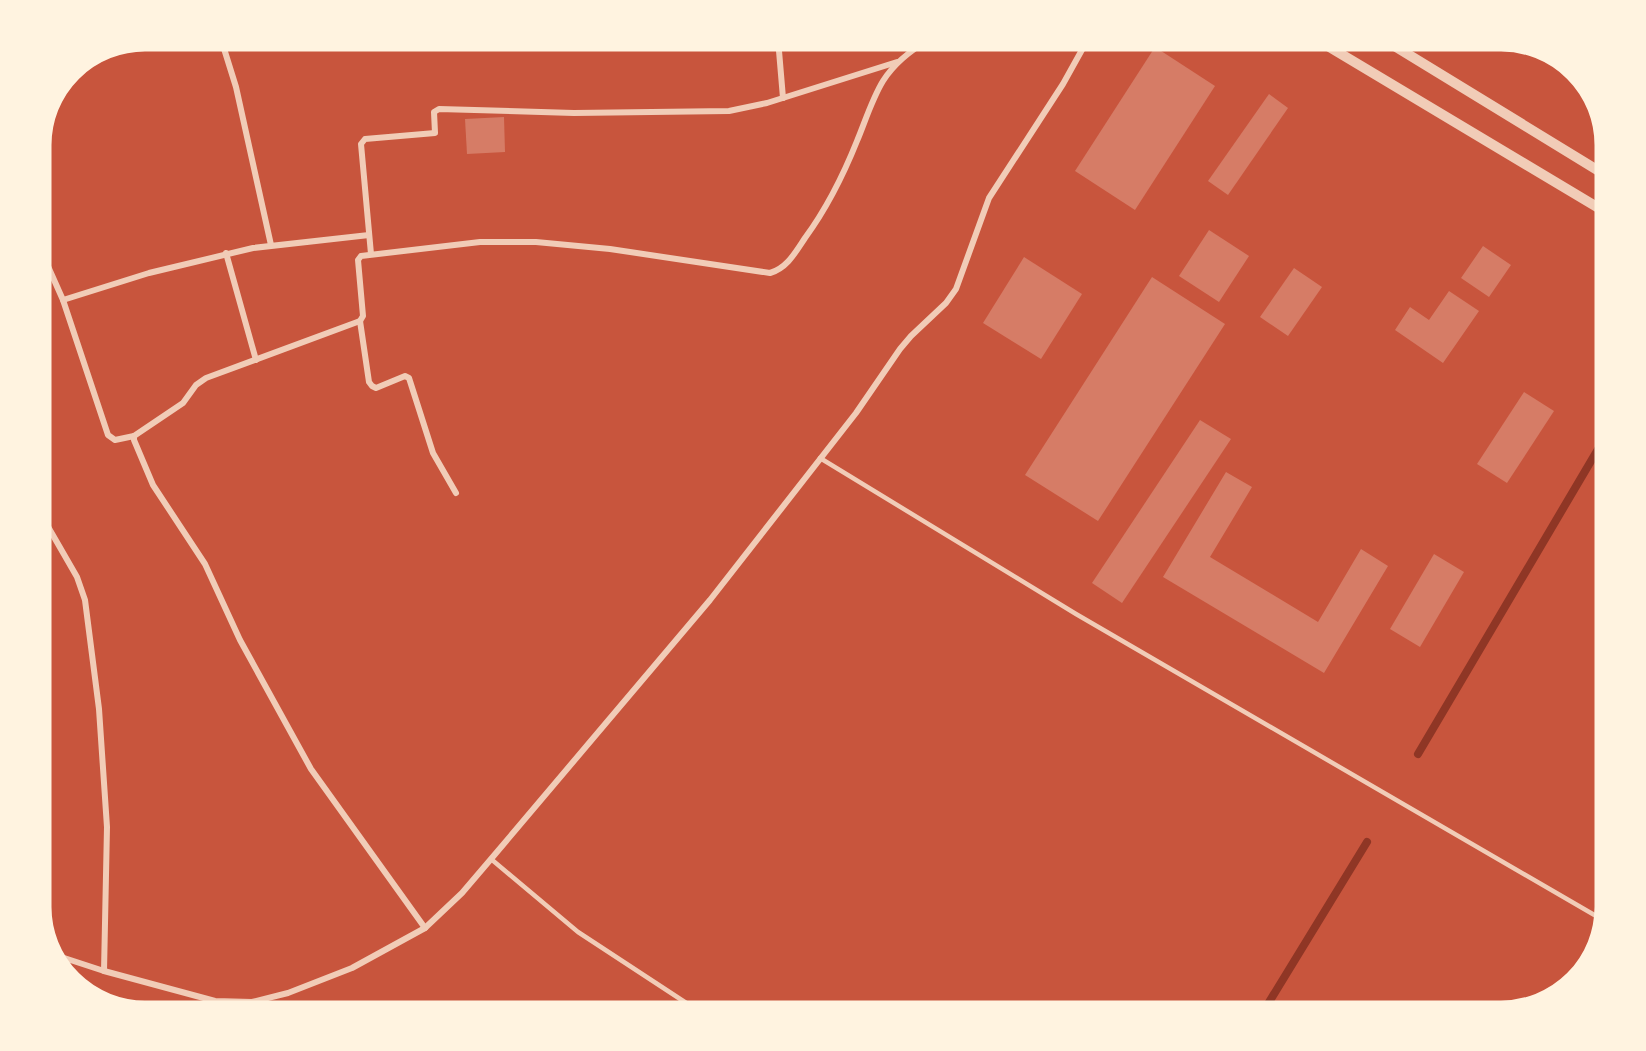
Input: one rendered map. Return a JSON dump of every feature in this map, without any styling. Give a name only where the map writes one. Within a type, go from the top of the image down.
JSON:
[{"type":"street","points":[[224,50],[236,87],[272,245]]},
{"type":"street","points":[[779,50],[783,98]]},
{"type":"street","points":[[456,493],[433,453],[409,378],[405,376],[376,387],[369,382],[360,321],[363,316],[358,260],[361,256],[480,242],[536,242],[610,249],[770,273],[780,270],[820,218],[840,182],[882,83],[897,62],[912,50]]},
{"type":"street","points":[[65,958],[215,1001],[252,1002],[288,993],[352,968],[425,928],[462,892],[491,859],[710,600],[856,413],[900,349],[946,303],[956,289],[989,198],[1082,50]]},
{"type":"street","points":[[1334,50],[1596,206]]},
{"type":"street","points":[[1401,50],[1596,169]]},
{"type":"street","points":[[371,254],[362,140],[435,133],[435,112],[439,109],[574,113],[729,111],[783,98],[897,62]]},
{"type":"street","points":[[63,300],[149,273],[226,253],[272,245],[369,235]]},
{"type":"street","points":[[226,253],[256,360]]},
{"type":"street","points":[[50,271],[63,300],[108,435],[115,440],[134,436],[183,403],[200,381],[360,321]]},
{"type":"street","points":[[134,436],[153,485],[205,564],[240,640],[311,768],[425,928]]},
{"type":"street","points":[[50,530],[77,577],[85,600],[99,709],[107,827],[104,971]]},
{"type":"lane","points":[[819,458],[1076,614],[1596,916]]},
{"type":"lane","points":[[491,859],[578,932],[685,1002]]},
{"type":"building","points":[[1153,50],[1160,50],[1215,86],[1135,210],[1075,171]]},
{"type":"building","points":[[1269,94],[1288,108],[1228,195],[1208,181]]},
{"type":"building","points":[[504,117],[505,152],[467,154],[465,119]]},
{"type":"building","points":[[1209,230],[1249,256],[1219,302],[1179,276]]},
{"type":"building","points":[[1483,246],[1511,265],[1489,297],[1461,278]]},
{"type":"building","points":[[1024,257],[1082,294],[1041,359],[983,323]]},
{"type":"building","points":[[1294,268],[1322,287],[1288,336],[1260,317]]},
{"type":"building","points":[[1152,277],[1225,324],[1098,521],[1025,475]]},
{"type":"building","points":[[1449,291],[1479,311],[1443,363],[1395,330],[1410,307],[1429,320]]},
{"type":"building","points":[[1524,392],[1554,411],[1507,483],[1477,464]]},
{"type":"building","points":[[1200,420],[1231,439],[1122,603],[1092,583]]},
{"type":"building","points":[[1226,472],[1252,487],[1210,557],[1318,622],[1361,549],[1388,566],[1324,673],[1163,577]]},
{"type":"building","points":[[1434,554],[1464,572],[1420,647],[1390,629]]},
{"type":"waterway","points":[[1418,754],[1596,453]]},
{"type":"waterway","points":[[1269,1002],[1367,842]]}]
